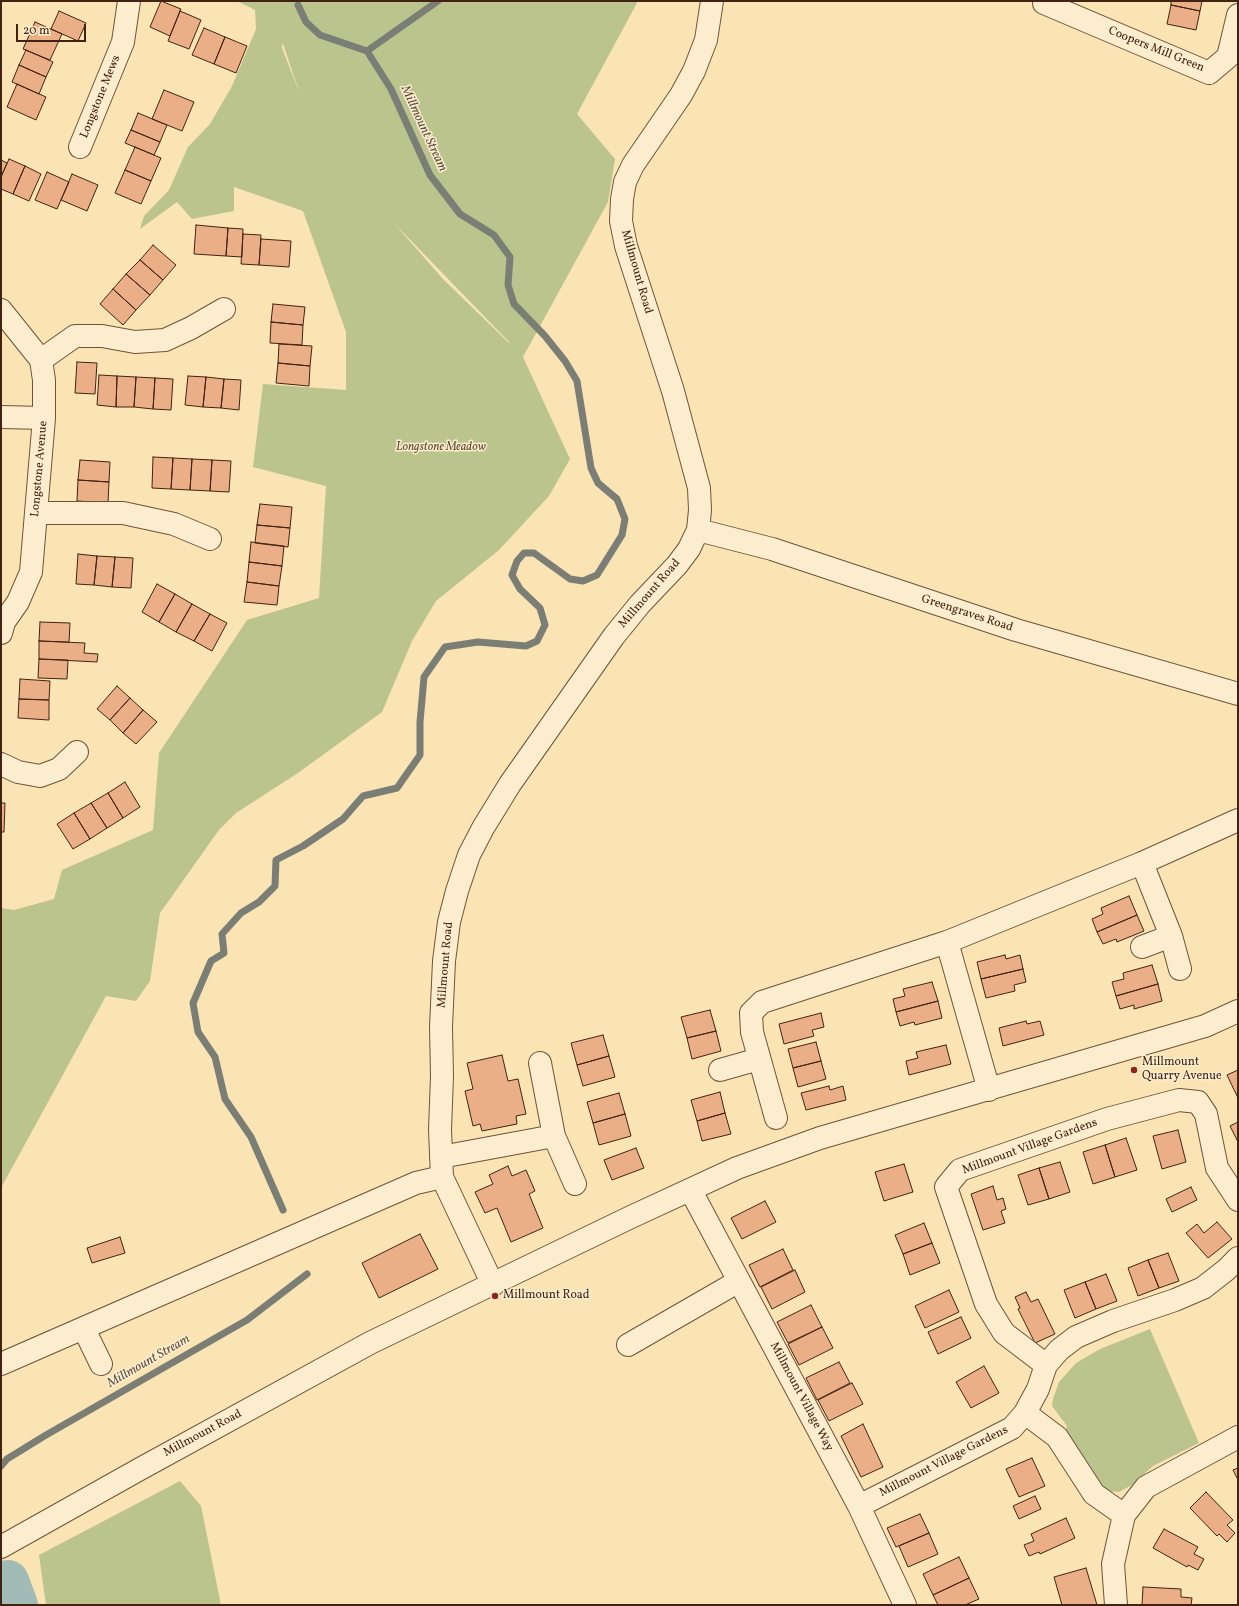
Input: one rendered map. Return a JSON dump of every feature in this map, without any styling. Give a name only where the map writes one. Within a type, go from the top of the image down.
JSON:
[{"type":"street","name":"Longstone Mews","points":[[80,147],[124,42],[129,1]]},
{"type":"street","name":"Millmount Road","points":[[493,1284],[441,1167],[441,1027],[444,961],[449,922],[457,891],[469,855],[483,828],[510,784],[614,636],[640,604],[677,565],[689,548],[698,530],[700,510],[699,488],[672,391],[626,246],[621,222],[622,199],[625,182],[633,164],[681,95],[694,71],[706,40],[712,1]]},
{"type":"street","name":"Coopers Mill Green","points":[[1044,1],[1044,3],[1209,72],[1228,57],[1238,15]]},
{"type":"street","points":[[1,310],[41,360],[75,336],[102,336],[135,342],[165,340],[191,328],[224,309]]},
{"type":"street","name":"Longstone Avenue","points":[[2,626],[18,602],[31,572],[44,418],[44,380],[41,360]]},
{"type":"street","points":[[1,417],[44,418]]},
{"type":"street","points":[[36,513],[123,513],[174,524],[210,539]]},
{"type":"street","name":"Greengraves Road","points":[[698,530],[772,549],[1016,630],[1238,694]]},
{"type":"street","points":[[1,764],[18,772],[40,776],[59,769],[77,752]]},
{"type":"street","points":[[776,1118],[752,1032],[751,1013],[762,1002],[947,942],[1142,864],[1238,820]]},
{"type":"street","points":[[1142,864],[1171,936],[1180,969]]},
{"type":"street","points":[[1142,947],[1171,936]]},
{"type":"street","points":[[947,942],[989,1090]]},
{"type":"street","name":"Millmount Road","points":[[1,1547],[140,1468],[370,1343],[631,1217],[691,1191],[737,1168],[820,1138],[1205,1026],[1238,1011]]},
{"type":"street","points":[[720,1070],[759,1059]]},
{"type":"street","points":[[540,1064],[554,1136],[575,1184]]},
{"type":"street","name":"Millmount Village Gardens","points":[[1046,1365],[1004,1333],[986,1304],[946,1187],[960,1170],[1107,1119],[1179,1100],[1192,1101],[1198,1102],[1206,1114],[1217,1168],[1238,1200]]},
{"type":"street","points":[[1,1364],[416,1183],[441,1167],[554,1136]]},
{"type":"street","name":"Millmount Village Way","points":[[691,1191],[859,1506],[905,1605]]},
{"type":"street","name":"Millmount Village Gardens","points":[[859,1506],[1012,1428],[1025,1413],[1038,1389],[1046,1365],[1059,1350],[1076,1337],[1113,1321],[1175,1300],[1203,1288],[1234,1271]]},
{"type":"street","points":[[628,1344],[739,1281]]},
{"type":"street","points":[[84,1329],[101,1364]]},
{"type":"street","points":[[1025,1413],[1057,1436],[1094,1494],[1124,1515]]},
{"type":"street","points":[[1116,1605],[1113,1564],[1124,1515],[1146,1487],[1238,1436]]},
{"type":"green space","name":"Longstone Meadow","points":[[237,1],[638,1],[577,114],[615,159],[608,202],[523,357],[570,459],[549,496],[499,550],[436,601],[412,641],[382,712],[298,773],[236,813],[219,830],[160,913],[150,981],[136,1001],[106,996],[1,1188],[1,908],[14,910],[54,899],[62,870],[153,830],[159,753],[247,620],[319,598],[326,486],[253,467],[263,384],[346,390],[346,332],[303,211],[234,187],[234,211],[192,219],[177,202],[140,229],[144,216],[169,190],[188,147],[210,124],[232,86],[256,29],[255,10]],"holes":[[[283,44],[300,94],[282,48]],[[393,222],[509,342],[509,343],[443,279]]]},
{"type":"green space","points":[[1150,1329],[1199,1443],[1153,1466],[1132,1485],[1119,1492],[1105,1491],[1065,1431],[1067,1426],[1052,1406],[1053,1399],[1059,1382],[1076,1363],[1100,1349]]},
{"type":"green space","points":[[180,1481],[201,1506],[221,1605],[46,1605],[39,1555]]},
{"type":"building","points":[[161,1],[181,9],[170,36],[150,27]]},
{"type":"building","points":[[1171,1],[1202,1],[1200,11],[1171,5]]},
{"type":"building","points":[[1171,5],[1200,11],[1196,30],[1167,24]]},
{"type":"building","points":[[59,11],[86,23],[78,41],[51,29]]},
{"type":"building","points":[[180,11],[201,20],[189,49],[168,41]]},
{"type":"building","points":[[35,22],[62,34],[50,60],[23,49]]},
{"type":"building","points":[[204,28],[225,37],[214,64],[192,55]]},
{"type":"building","points":[[225,37],[247,46],[236,73],[214,64]]},
{"type":"building","points":[[26,50],[53,62],[46,77],[19,65]]},
{"type":"building","points":[[19,65],[46,77],[39,94],[12,82]]},
{"type":"building","points":[[17,84],[46,97],[36,120],[7,107]]},
{"type":"building","points":[[164,90],[194,102],[182,131],[152,119]]},
{"type":"building","points":[[138,113],[167,125],[160,142],[131,130]]},
{"type":"building","points":[[131,130],[160,142],[154,155],[125,143]]},
{"type":"building","points":[[135,147],[161,158],[151,181],[125,170]]},
{"type":"building","points":[[9,159],[25,166],[13,194],[1,189],[1,177]]},
{"type":"building","points":[[1,160],[7,163],[1,177]]},
{"type":"building","points":[[25,166],[41,174],[29,201],[13,194]]},
{"type":"building","points":[[125,170],[151,181],[141,204],[115,193]]},
{"type":"building","points":[[47,172],[69,182],[57,209],[35,200]]},
{"type":"building","points":[[72,174],[98,185],[87,211],[61,200]]},
{"type":"building","points":[[196,225],[228,228],[226,256],[194,254]]},
{"type":"building","points":[[228,228],[243,229],[242,257],[226,256]]},
{"type":"building","points":[[243,234],[261,235],[259,265],[241,264]]},
{"type":"building","points":[[261,239],[291,241],[289,267],[259,265]]},
{"type":"building","points":[[153,245],[176,265],[163,280],[140,260]]},
{"type":"building","points":[[140,260],[163,280],[150,295],[126,274]]},
{"type":"building","points":[[126,274],[150,295],[136,310],[113,289]]},
{"type":"building","points":[[113,289],[136,310],[123,325],[100,304]]},
{"type":"building","points":[[273,304],[305,307],[303,325],[271,322]]},
{"type":"building","points":[[271,322],[303,325],[302,345],[270,343]]},
{"type":"building","points":[[279,344],[312,346],[310,366],[278,363]]},
{"type":"building","points":[[77,362],[97,363],[95,394],[75,393]]},
{"type":"building","points":[[278,363],[310,366],[309,386],[276,383]]},
{"type":"building","points":[[99,375],[117,376],[116,407],[97,405]]},
{"type":"building","points":[[117,376],[136,377],[134,407],[116,407]]},
{"type":"building","points":[[188,376],[206,377],[203,407],[185,405]]},
{"type":"building","points":[[136,377],[155,378],[153,409],[134,407]]},
{"type":"building","points":[[206,377],[224,379],[221,408],[203,407]]},
{"type":"building","points":[[155,378],[173,379],[171,410],[153,409]]},
{"type":"building","points":[[224,379],[241,380],[239,410],[221,408]]},
{"type":"building","points":[[153,457],[173,458],[171,489],[152,488]]},
{"type":"building","points":[[173,458],[192,459],[190,490],[171,489]]},
{"type":"building","points":[[192,459],[212,460],[210,491],[190,490]]},
{"type":"building","points":[[80,460],[110,462],[109,482],[78,480]]},
{"type":"building","points":[[212,460],[231,461],[229,492],[210,491]]},
{"type":"building","points":[[78,480],[109,482],[108,503],[77,501]]},
{"type":"building","points":[[260,504],[292,507],[290,528],[257,525]]},
{"type":"building","points":[[257,525],[290,528],[288,547],[255,543]]},
{"type":"building","points":[[251,542],[284,546],[282,566],[249,562]]},
{"type":"building","points":[[78,554],[97,556],[94,585],[76,584]]},
{"type":"building","points":[[97,556],[115,557],[112,587],[94,585]]},
{"type":"building","points":[[115,557],[133,558],[131,588],[112,587]]},
{"type":"building","points":[[249,562],[282,566],[279,586],[247,582]]},
{"type":"building","points":[[247,582],[279,586],[277,605],[244,602]]},
{"type":"building","points":[[157,584],[175,594],[159,622],[142,612]]},
{"type":"building","points":[[175,594],[192,604],[176,632],[159,622]]},
{"type":"building","points":[[192,604],[210,614],[194,641],[176,632]]},
{"type":"building","points":[[210,614],[227,623],[212,651],[194,641]]},
{"type":"building","points":[[40,622],[70,623],[69,642],[39,641]]},
{"type":"building","points":[[39,641],[85,643],[84,653],[98,654],[97,662],[39,659]]},
{"type":"building","points":[[39,659],[68,660],[67,679],[38,678]]},
{"type":"building","points":[[20,679],[50,681],[49,700],[19,699]]},
{"type":"building","points":[[117,686],[130,698],[110,720],[97,709]]},
{"type":"building","points":[[130,698],[143,710],[123,733],[110,720]]},
{"type":"building","points":[[19,699],[49,700],[49,720],[18,718]]},
{"type":"building","points":[[143,710],[157,722],[136,744],[123,733]]},
{"type":"building","points":[[125,782],[140,807],[123,818],[108,793]]},
{"type":"building","points":[[108,793],[123,818],[107,828],[91,803]]},
{"type":"building","points":[[1,803],[5,803],[4,832],[1,832]]},
{"type":"building","points":[[91,803],[107,828],[90,839],[74,813]]},
{"type":"building","points":[[74,813],[90,839],[73,849],[57,824]]},
{"type":"building","points":[[1129,896],[1137,915],[1097,932],[1092,919],[1103,914],[1101,908]]},
{"type":"building","points":[[1137,915],[1144,931],[1117,942],[1116,939],[1103,944],[1097,932]]},
{"type":"building","points":[[1005,955],[1006,959],[1020,955],[1023,969],[981,979],[977,962]]},
{"type":"building","points":[[1152,965],[1158,984],[1116,996],[1112,982],[1124,979],[1123,973]]},
{"type":"building","points":[[1023,969],[1026,982],[1014,985],[1015,991],[986,998],[981,979]]},
{"type":"building","points":[[932,982],[938,1001],[896,1012],[893,999],[905,996],[903,989]]},
{"type":"building","points":[[1158,984],[1162,1001],[1134,1009],[1134,1005],[1120,1009],[1116,996]]},
{"type":"building","points":[[938,1001],[942,1018],[915,1025],[914,1022],[900,1026],[896,1012]]},
{"type":"building","points":[[710,1010],[716,1031],[687,1038],[681,1017]]},
{"type":"building","points":[[821,1013],[824,1027],[812,1030],[814,1036],[784,1044],[779,1024]]},
{"type":"building","points":[[1026,1021],[1027,1024],[1040,1021],[1044,1035],[1003,1046],[999,1028]]},
{"type":"building","points":[[716,1031],[721,1051],[692,1059],[687,1038]]},
{"type":"building","points":[[603,1035],[609,1056],[577,1065],[571,1043]]},
{"type":"building","points":[[816,1042],[821,1061],[793,1068],[788,1049]]},
{"type":"building","points":[[946,1045],[951,1064],[909,1075],[906,1061],[918,1058],[916,1052]]},
{"type":"building","points":[[502,1055],[508,1081],[518,1079],[526,1114],[516,1116],[517,1124],[482,1131],[480,1124],[473,1126],[465,1091],[473,1089],[467,1063]]},
{"type":"building","points":[[609,1056],[615,1077],[583,1086],[577,1065]]},
{"type":"building","points":[[821,1061],[826,1079],[798,1087],[793,1068]]},
{"type":"building","points":[[1238,1070],[1238,1098],[1227,1075]]},
{"type":"building","points":[[829,1086],[830,1090],[843,1086],[846,1100],[806,1110],[801,1093]]},
{"type":"building","points":[[720,1092],[725,1113],[697,1121],[691,1100]]},
{"type":"building","points":[[619,1093],[625,1114],[593,1123],[587,1102]]},
{"type":"building","points":[[725,1113],[731,1134],[702,1141],[697,1121]]},
{"type":"building","points":[[625,1114],[631,1136],[599,1145],[593,1123]]},
{"type":"building","points":[[1238,1122],[1238,1142],[1230,1126]]},
{"type":"building","points":[[1178,1130],[1186,1162],[1162,1169],[1153,1136]]},
{"type":"building","points":[[1126,1138],[1137,1170],[1115,1177],[1105,1145]]},
{"type":"building","points":[[1105,1145],[1115,1177],[1093,1184],[1083,1152]]},
{"type":"building","points":[[636,1148],[644,1168],[612,1180],[604,1160]]},
{"type":"building","points":[[1060,1162],[1070,1192],[1049,1199],[1039,1168]]},
{"type":"building","points":[[904,1164],[913,1192],[884,1201],[875,1172]]},
{"type":"building","points":[[508,1166],[512,1176],[526,1170],[535,1191],[529,1194],[543,1228],[511,1242],[497,1208],[485,1213],[475,1192],[493,1184],[489,1175]]},
{"type":"building","points":[[1039,1168],[1049,1199],[1028,1205],[1018,1175]]},
{"type":"building","points":[[993,1186],[997,1200],[1003,1198],[1006,1209],[1001,1211],[1005,1223],[983,1230],[971,1194]]},
{"type":"building","points":[[1191,1187],[1197,1200],[1172,1212],[1166,1199]]},
{"type":"building","points":[[765,1201],[776,1222],[742,1239],[731,1218]]},
{"type":"building","points":[[1217,1222],[1232,1239],[1208,1258],[1186,1233],[1197,1224],[1204,1233]]},
{"type":"building","points":[[924,1223],[932,1243],[903,1254],[895,1235]]},
{"type":"building","points":[[420,1234],[438,1269],[379,1298],[362,1263]]},
{"type":"building","points":[[120,1237],[125,1253],[92,1263],[87,1248]]},
{"type":"building","points":[[932,1243],[940,1263],[910,1275],[903,1254]]},
{"type":"building","points":[[783,1249],[793,1270],[760,1287],[749,1265]]},
{"type":"building","points":[[1168,1253],[1179,1281],[1159,1288],[1148,1260]]},
{"type":"building","points":[[1148,1260],[1159,1288],[1138,1296],[1128,1268]]},
{"type":"building","points":[[795,1270],[805,1292],[772,1309],[761,1287]]},
{"type":"building","points":[[1106,1274],[1117,1301],[1096,1309],[1085,1282]]},
{"type":"building","points":[[1085,1282],[1096,1309],[1075,1318],[1064,1290]]},
{"type":"building","points":[[949,1290],[959,1312],[925,1328],[915,1306]]},
{"type":"building","points":[[1026,1292],[1031,1302],[1038,1299],[1055,1334],[1035,1343],[1018,1309],[1020,1308],[1015,1297]]},
{"type":"building","points":[[811,1305],[822,1327],[788,1343],[777,1322]]},
{"type":"building","points":[[961,1317],[971,1338],[938,1354],[928,1332]]},
{"type":"building","points":[[822,1327],[833,1348],[799,1365],[788,1344]]},
{"type":"building","points":[[839,1362],[850,1383],[817,1400],[806,1378]]},
{"type":"building","points":[[984,1366],[999,1393],[971,1408],[956,1382]]},
{"type":"building","points":[[852,1383],[863,1404],[829,1421],[818,1400]]},
{"type":"building","points":[[863,1424],[883,1467],[861,1477],[841,1436]]},
{"type":"building","points":[[1032,1458],[1045,1486],[1019,1497],[1006,1469]]},
{"type":"building","points":[[1238,1468],[1238,1480],[1233,1470]]},
{"type":"building","points":[[1206,1492],[1233,1520],[1227,1525],[1235,1533],[1227,1542],[1219,1534],[1217,1536],[1190,1508]]},
{"type":"building","points":[[1035,1496],[1041,1509],[1019,1519],[1013,1506]]},
{"type":"building","points":[[920,1514],[929,1533],[896,1547],[887,1528]]},
{"type":"building","points":[[1066,1518],[1075,1538],[1040,1554],[1039,1552],[1029,1556],[1024,1545],[1034,1541],[1031,1534]]},
{"type":"building","points":[[1164,1529],[1198,1547],[1194,1554],[1204,1559],[1198,1570],[1188,1565],[1187,1567],[1153,1548]]},
{"type":"building","points":[[929,1533],[938,1554],[908,1567],[899,1546]]},
{"type":"building","points":[[959,1557],[969,1578],[933,1595],[923,1574]]},
{"type":"building","points":[[1086,1568],[1097,1605],[1062,1605],[1054,1577]]},
{"type":"building","points":[[969,1578],[979,1599],[965,1605],[938,1605],[933,1595]]},
{"type":"building","points":[[1143,1587],[1181,1589],[1181,1597],[1192,1598],[1191,1605],[1142,1605]]},
{"type":"waterway","points":[[367,51],[438,1]]},
{"type":"waterway","points":[[298,5],[306,22],[320,35],[367,51]]},
{"type":"waterway","name":"Millmount Stream","points":[[283,1210],[251,1137],[225,1099],[215,1057],[198,1032],[193,1003],[211,961],[224,953],[222,934],[241,913],[259,902],[275,886],[276,860],[303,846],[343,819],[363,796],[397,788],[420,755],[420,722],[424,677],[445,647],[478,642],[526,646],[537,641],[545,625],[540,608],[520,589],[512,575],[517,561],[524,553],[534,553],[570,579],[583,581],[597,575],[622,535],[625,519],[617,499],[598,483],[591,468],[577,381],[565,361],[545,336],[514,304],[508,285],[510,257],[494,235],[460,214],[430,175],[391,89],[367,51]]},
{"type":"waterway","name":"Millmount Stream","points":[[1,1466],[7,1459],[46,1435],[247,1320],[307,1274]]},
{"type":"waterway","points":[[8,1581],[17,1605]]},
{"type":"place","name":"Millmount Quarry Avenue","points":[[1134,1070]]},
{"type":"place","name":"Millmount Road","points":[[495,1296]]}]
